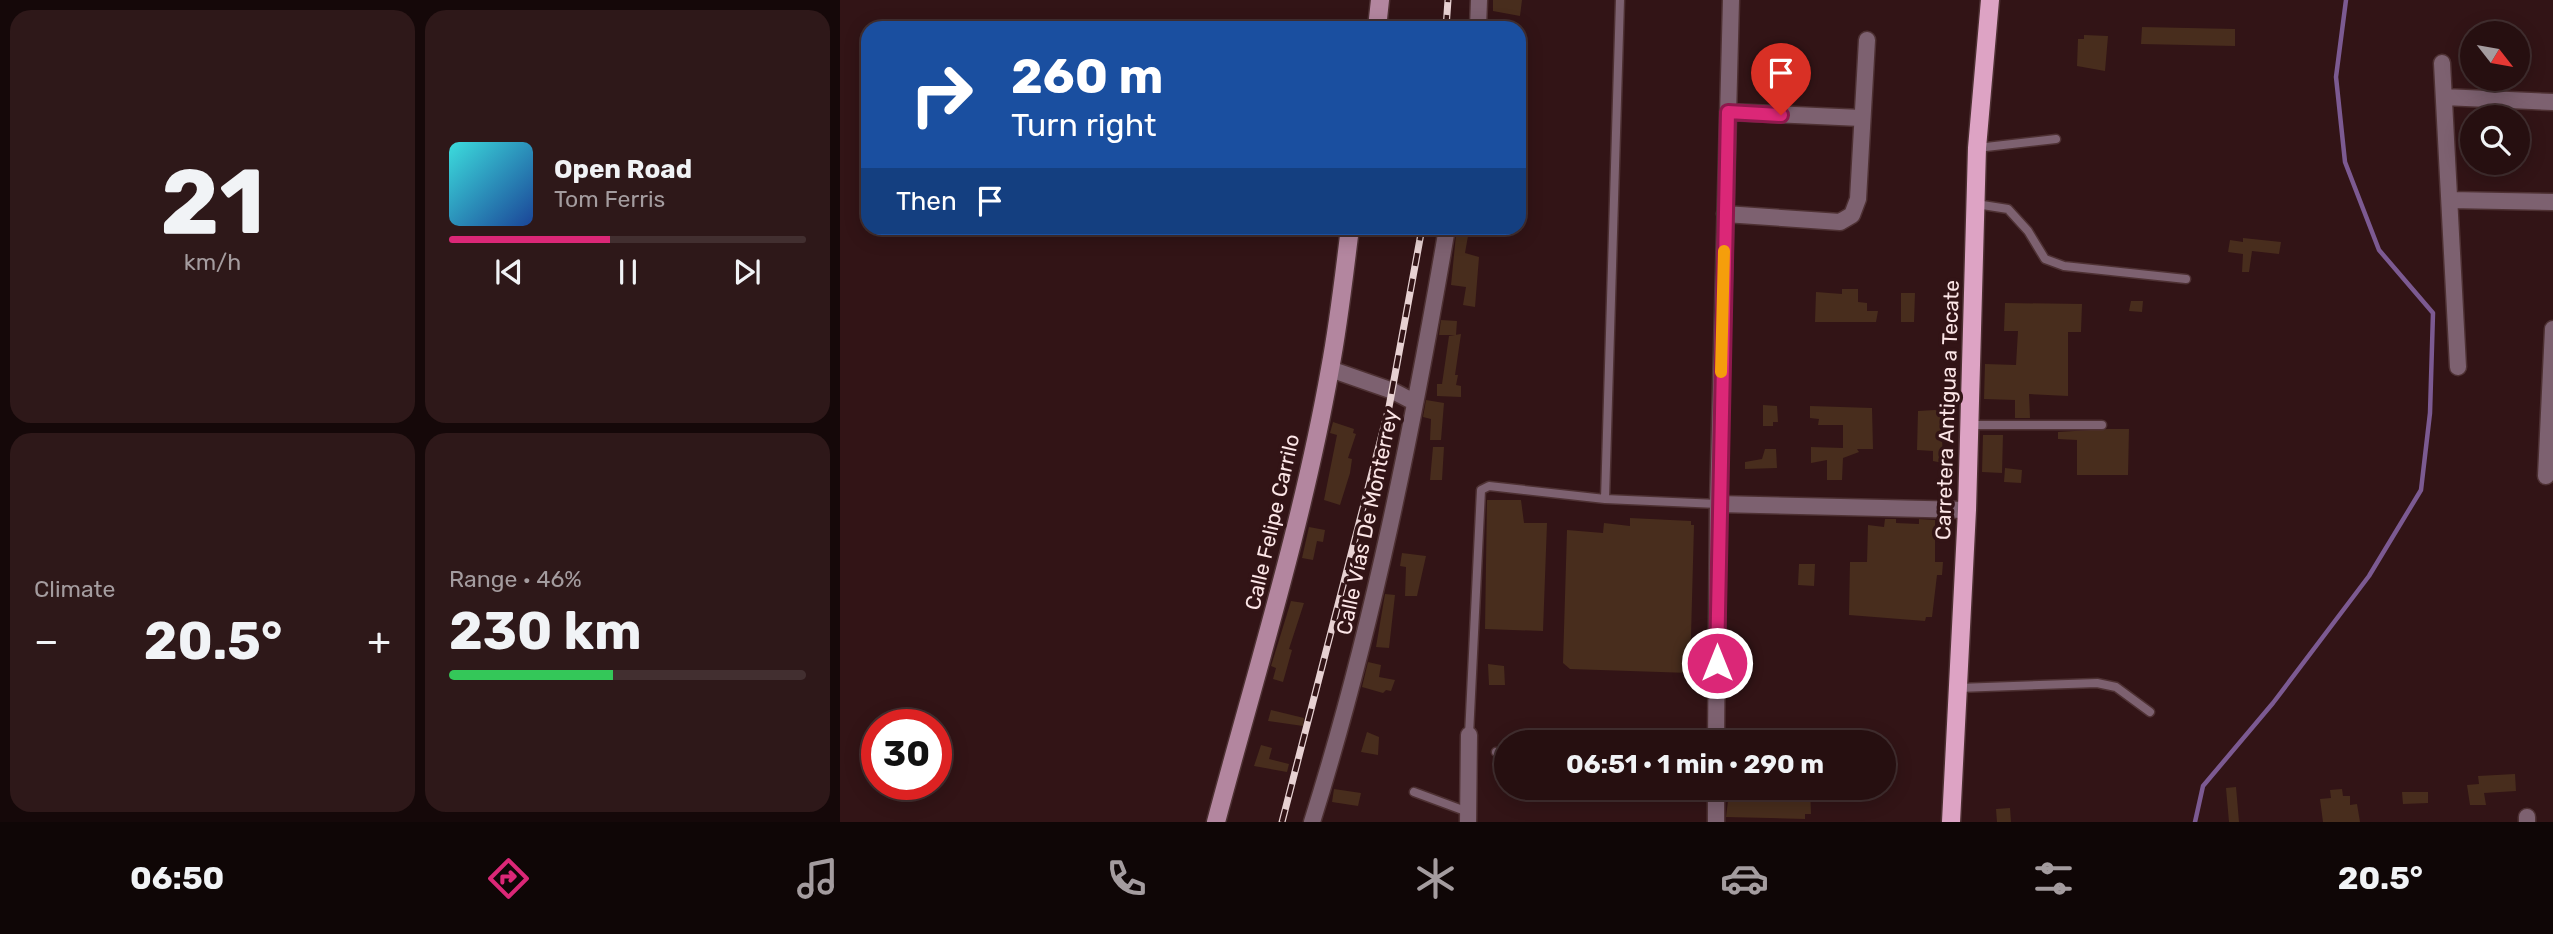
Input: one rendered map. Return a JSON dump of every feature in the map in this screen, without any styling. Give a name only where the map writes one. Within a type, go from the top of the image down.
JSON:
[{"type":"main road","name":"Carretera Antigua a Tecate","points":[[1951,822],[1967,510],[1977,148],[1990,0]]},
{"type":"street","points":[[1378,21],[1380,0]]},
{"type":"street","points":[[1478,21],[1479,0]]},
{"type":"street","points":[[1716,730],[1718,504],[1731,0]]},
{"type":"street","points":[[1725,214],[1840,222],[1852,215],[1858,199],[1867,40]]},
{"type":"street","points":[[2442,63],[2458,367]]},
{"type":"street","points":[[2444,97],[2553,102]]},
{"type":"street","points":[[1728,112],[1861,118]]},
{"type":"street","points":[[2450,200],[2553,202]]},
{"type":"street","name":"Calle Felipe Carrilo","points":[[1216,822],[1272,618],[1330,369],[1349,235]]},
{"type":"street","name":"Calle Vías De Monterrey","points":[[1312,822],[1354,677],[1414,402],[1446,235]]},
{"type":"street","points":[[2546,476],[2553,329]]},
{"type":"street","points":[[1330,369],[1393,391],[1414,402]]},
{"type":"street","points":[[1718,504],[1967,510]]},
{"type":"street","points":[[1468,817],[1469,734]]},
{"type":"street","points":[[1716,800],[1716,822]]},
{"type":"lane","points":[[1605,499],[1620,0]]},
{"type":"lane","points":[[1977,148],[2056,139]]},
{"type":"lane","points":[[1976,204],[2007,209],[2028,231],[2045,258],[2064,266],[2186,279]]},
{"type":"lane","points":[[1970,425],[2102,425]]},
{"type":"lane","points":[[1469,734],[1481,490],[1489,486],[1605,499],[1718,504]]},
{"type":"lane","points":[[1958,688],[2097,683],[2116,687],[2150,712]]},
{"type":"lane","points":[[1414,792],[1468,817]]},
{"type":"building","points":[[1493,0],[1522,0],[1520,16],[1493,11]]},
{"type":"building","points":[[2142,27],[2235,29],[2235,46],[2141,44]]},
{"type":"building","points":[[2084,35],[2108,36],[2105,71],[2077,66],[2078,39],[2084,39]]},
{"type":"building","points":[[1456,235],[1468,236],[1465,253],[1479,257],[1475,307],[1463,305],[1466,287],[1451,285]]},
{"type":"building","points":[[2243,238],[2281,242],[2279,254],[2252,251],[2249,272],[2242,272],[2243,254],[2228,252],[2230,240],[2243,242]]},
{"type":"building","points":[[1842,289],[1858,289],[1858,302],[1867,303],[1867,311],[1878,311],[1876,322],[1815,322],[1816,292],[1842,294]]},
{"type":"building","points":[[1901,293],[1915,293],[1914,322],[1901,322]]},
{"type":"building","points":[[2131,301],[2143,301],[2142,312],[2129,311]]},
{"type":"building","points":[[2005,303],[2082,304],[2081,332],[2068,332],[2068,396],[2029,394],[2030,418],[2015,418],[2015,400],[1984,399],[1985,364],[2016,365],[2018,331],[2004,331]]},
{"type":"building","points":[[1441,320],[1457,321],[1456,335],[1439,335]]},
{"type":"building","points":[[1461,334],[1455,375],[1458,375],[1456,385],[1461,386],[1461,397],[1437,396],[1437,384],[1442,384],[1449,336]]},
{"type":"building","points":[[1426,400],[1444,403],[1441,440],[1430,440],[1431,419],[1423,417]]},
{"type":"building","points":[[1763,405],[1777,406],[1778,422],[1773,422],[1773,426],[1763,426]]},
{"type":"building","points":[[1810,406],[1872,408],[1873,449],[1857,449],[1859,452],[1843,458],[1842,480],[1827,480],[1827,460],[1811,463],[1811,447],[1843,448],[1843,425],[1818,425],[1819,419],[1810,418]]},
{"type":"building","points":[[1918,411],[1941,412],[1943,463],[1933,461],[1933,451],[1917,450]]},
{"type":"building","points":[[1333,422],[1354,429],[1353,433],[1356,434],[1348,458],[1352,459],[1350,473],[1340,505],[1324,500],[1337,435],[1330,433]]},
{"type":"building","points":[[2129,429],[2128,475],[2077,475],[2077,440],[2058,439],[2058,432]]},
{"type":"building","points":[[1983,435],[2003,435],[2002,473],[1982,472]]},
{"type":"building","points":[[1433,447],[1444,447],[1442,480],[1430,480]]},
{"type":"building","points":[[1765,449],[1776,449],[1777,468],[1745,469],[1745,462],[1762,459]]},
{"type":"building","points":[[2005,468],[2022,470],[2021,483],[2004,482]]},
{"type":"building","points":[[1487,500],[1521,500],[1524,523],[1547,523],[1543,631],[1485,629]]},
{"type":"building","points":[[1630,518],[1691,521],[1691,525],[1694,525],[1690,673],[1570,669],[1563,663],[1567,530],[1603,533],[1604,523],[1630,526]]},
{"type":"building","points":[[1885,519],[1896,519],[1896,523],[1919,524],[1919,519],[1935,520],[1935,562],[1943,562],[1942,575],[1937,575],[1932,617],[1926,617],[1925,621],[1849,615],[1850,562],[1867,562],[1868,525],[1884,527]]},
{"type":"building","points":[[1309,527],[1325,530],[1323,542],[1317,541],[1313,560],[1302,558]]},
{"type":"building","points":[[1402,553],[1426,556],[1417,596],[1405,596],[1406,567],[1400,566]]},
{"type":"building","points":[[1799,564],[1815,564],[1814,586],[1798,585]]},
{"type":"building","points":[[1385,594],[1395,595],[1389,648],[1376,647]]},
{"type":"building","points":[[1291,601],[1304,603],[1289,649],[1292,650],[1283,682],[1273,679],[1276,668],[1271,666]]},
{"type":"building","points":[[1368,662],[1381,665],[1379,677],[1395,680],[1391,691],[1386,690],[1383,693],[1362,687]]},
{"type":"building","points":[[1488,664],[1504,666],[1505,685],[1489,685]]},
{"type":"building","points":[[1271,710],[1304,718],[1303,726],[1268,721]]},
{"type":"building","points":[[1367,732],[1379,737],[1378,755],[1361,752]]},
{"type":"building","points":[[1261,745],[1272,748],[1269,759],[1289,764],[1287,772],[1254,766]]},
{"type":"building","points":[[2515,774],[2516,791],[2484,793],[2486,805],[2470,805],[2467,785],[2479,784],[2478,776]]},
{"type":"building","points":[[2236,787],[2239,822],[2229,822],[2226,788]]},
{"type":"building","points":[[1334,789],[1361,793],[1358,806],[1332,802]]},
{"type":"building","points":[[2342,789],[2343,796],[2350,796],[2350,805],[2357,804],[2360,822],[2323,822],[2320,799],[2331,798],[2330,790]]},
{"type":"building","points":[[2402,792],[2428,792],[2428,803],[2403,804]]},
{"type":"building","points":[[1728,800],[1810,800],[1811,814],[1805,814],[1805,819],[1726,817]]},
{"type":"building","points":[[2010,808],[2011,822],[1997,822],[1996,809]]},
{"type":"waterway","points":[[2195,822],[2203,786],[2273,703],[2369,576],[2421,490],[2430,413],[2433,313],[2379,250],[2345,162],[2336,77],[2346,0]]},
{"type":"railway","points":[[1446,21],[1448,0]]},
{"type":"railway","points":[[1282,822],[1389,407],[1421,235]]},
{"type":"slow traffic","points":[[1721,372],[1724,251]]},
{"type":"route","points":[[1717,663],[1718,504],[1728,112],[1781,115]]}]
